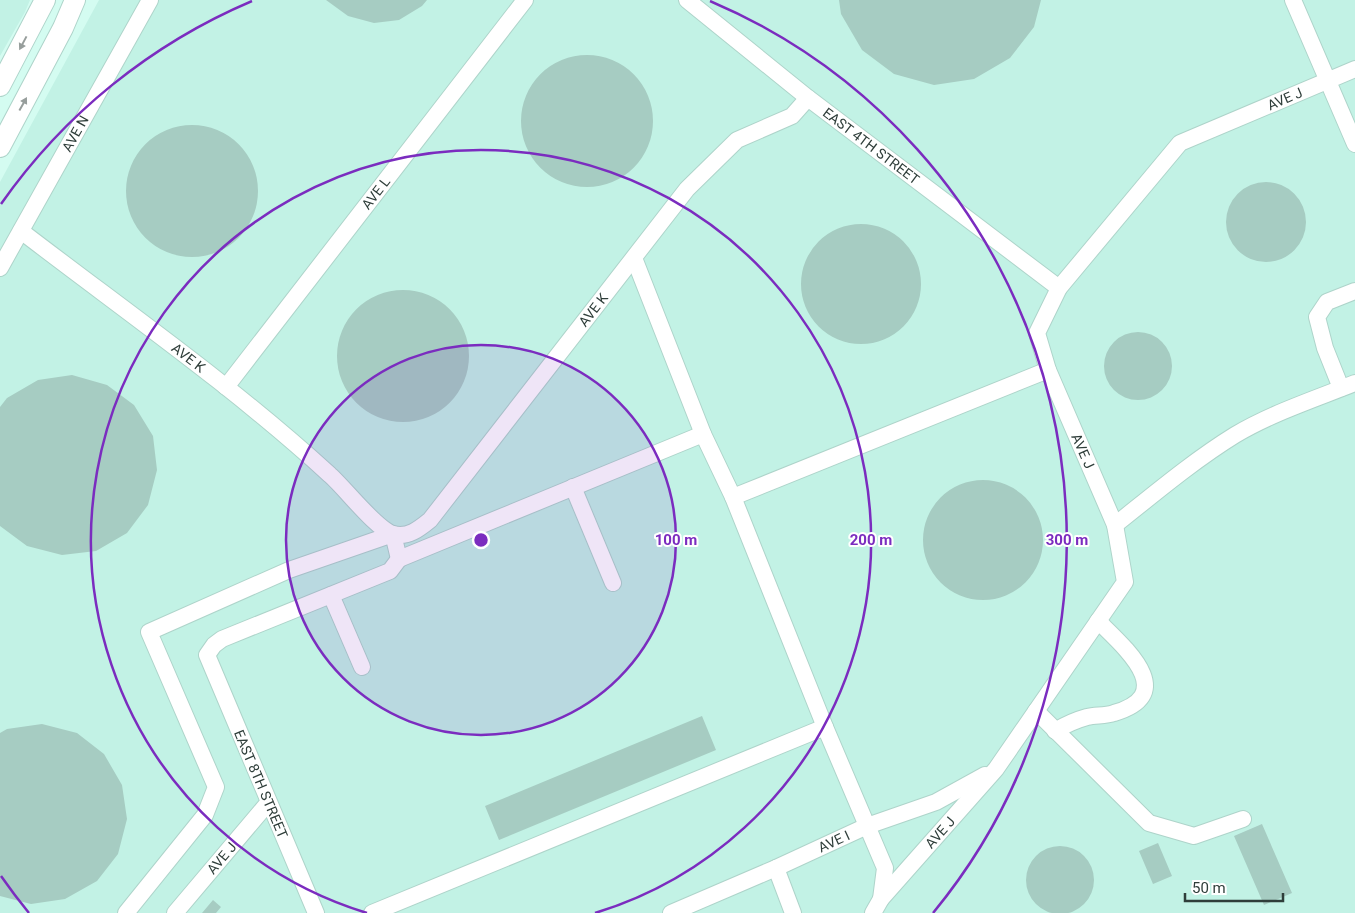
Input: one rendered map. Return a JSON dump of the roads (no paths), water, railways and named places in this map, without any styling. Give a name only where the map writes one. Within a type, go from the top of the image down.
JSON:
[{"type":"main road","points":[[0,86],[45,0]]},
{"type":"main road","points":[[0,147],[64,28],[75,0]]},
{"type":"street","name":"AVE N","points":[[0,268],[150,0]]},
{"type":"street","name":"AVE L","points":[[226,387],[525,0]]},
{"type":"street","name":"EAST 4TH STREET","points":[[687,0],[808,98],[1059,288]]},
{"type":"street","points":[[1293,0],[1355,144]]},
{"type":"street","name":"AVE J","points":[[873,913],[881,899],[996,769],[1126,582],[1115,525],[1048,370],[1037,333],[1059,288],[1180,143],[1355,69]]},
{"type":"street","name":"AVE K","points":[[126,913],[205,814],[216,787],[149,632],[289,570],[393,534],[413,533],[430,520],[687,189],[736,140],[792,116],[808,98]]},
{"type":"street","name":"AVE K","points":[[21,231],[226,387],[330,475],[378,526],[393,534]]},
{"type":"street","points":[[634,258],[703,434],[733,498],[825,726],[885,868],[881,899]]},
{"type":"street","points":[[1115,525],[1177,476],[1236,435],[1348,385],[1325,348],[1317,317],[1328,302],[1355,291]]},
{"type":"street","points":[[733,498],[1048,370]]},
{"type":"street","points":[[362,667],[331,594],[390,570],[399,558],[703,434]]},
{"type":"street","points":[[573,488],[613,583]]},
{"type":"street","points":[[393,534],[399,558]]},
{"type":"street","name":"EAST 8TH STREET","points":[[316,913],[206,655],[222,639],[331,594]]},
{"type":"street","points":[[1055,731],[1087,717],[1111,714],[1129,708],[1139,698],[1146,685],[1144,672],[1128,651],[1098,621]]},
{"type":"street","points":[[1036,711],[1149,823],[1194,836],[1243,818]]},
{"type":"street","points":[[372,913],[825,726]]},
{"type":"street","name":"AVE I","points":[[670,913],[776,868],[867,826],[936,802],[996,769]]},
{"type":"street","name":"AVE J","points":[[175,913],[268,803]]},
{"type":"street","points":[[776,868],[794,913]]}]
